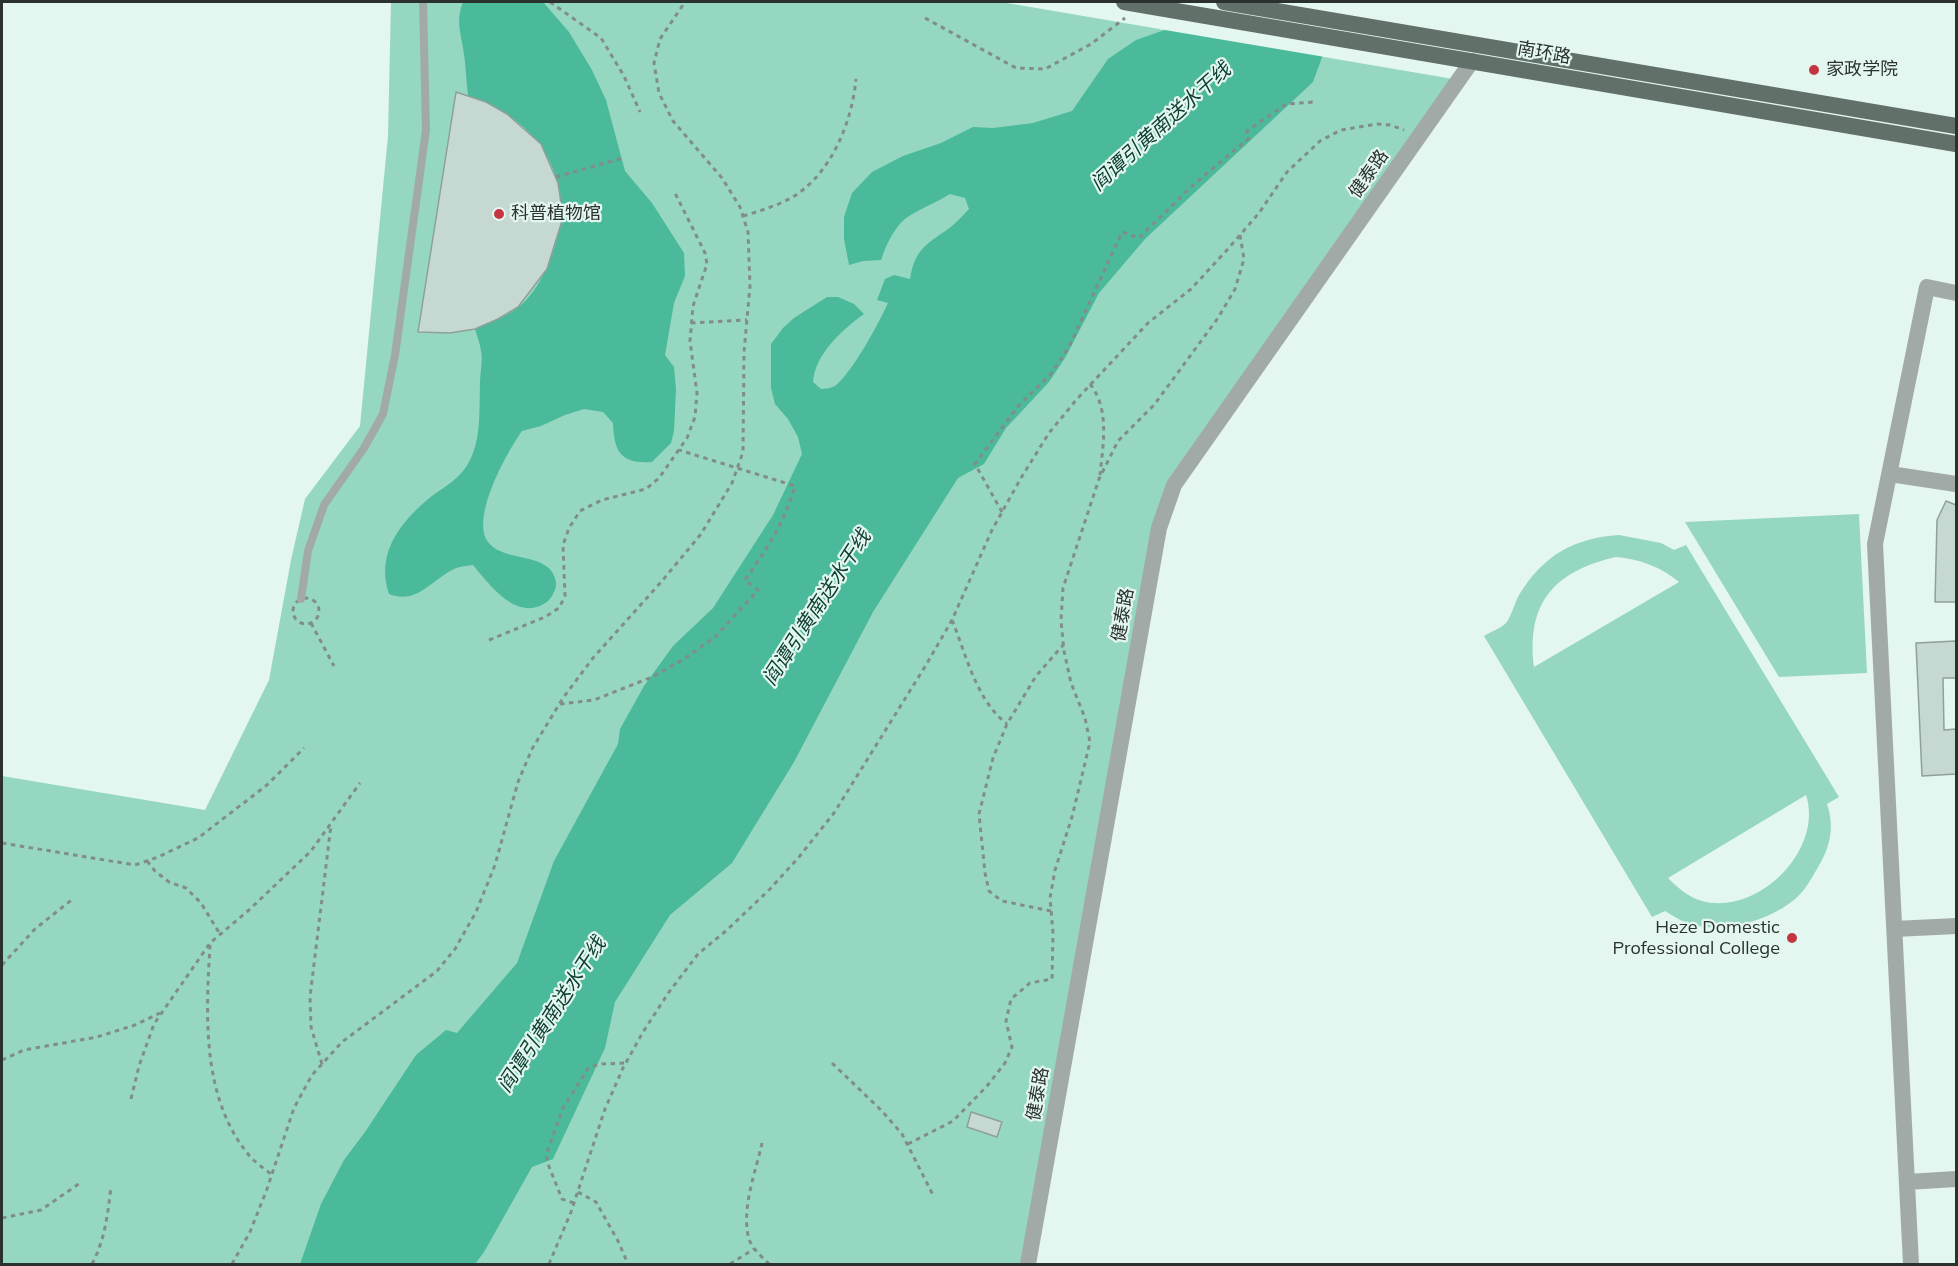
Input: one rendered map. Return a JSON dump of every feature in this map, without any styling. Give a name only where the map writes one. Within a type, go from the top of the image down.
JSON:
[{"type":"main road","name":"南环路","points":[[1224,2],[1956,126]]},
{"type":"main road","name":"南环路","points":[[1126,8],[1442,56],[1956,144]]},
{"type":"street","name":"健泰路","points":[[1028,1264],[1159,528],[1174,485],[1472,61]]},
{"type":"street","points":[[1911,1264],[1875,544],[1927,288],[1956,293]]},
{"type":"street","points":[[1890,474],[1956,484]]},
{"type":"street","points":[[1895,929],[1956,926]]},
{"type":"street","points":[[1907,1182],[1956,1179]]},
{"type":"lane","points":[[301,599],[308,551],[324,505],[364,448],[383,414],[426,130],[423,2]]},
{"type":"path","points":[[550,2],[601,38],[624,76],[639,112]]},
{"type":"path","points":[[232,1264],[250,1232],[294,1108],[312,1075],[342,1042],[437,970],[455,949],[476,912],[495,865],[518,782],[532,749],[593,657],[662,581],[700,534],[732,483],[743,452],[744,352],[750,286],[748,232],[740,207],[722,178],[673,121],[659,93],[654,63],[660,39],[685,2]]},
{"type":"path","points":[[925,18],[1016,68],[1045,69],[1091,44],[1126,8]]},
{"type":"path","points":[[743,216],[793,197],[819,175],[835,149],[848,117],[854,99],[856,79]]},
{"type":"path","points":[[1002,512],[975,464],[1019,405],[1050,375],[1069,347],[1122,231],[1139,238],[1192,186],[1249,138],[1247,131],[1286,104],[1314,102]]},
{"type":"path","points":[[549,1264],[578,1192],[605,1109],[626,1063],[669,992],[698,954],[770,889],[834,813],[952,620],[1002,512],[1049,434],[1090,384],[1148,323],[1191,289],[1240,235],[1287,172],[1320,141],[1341,130],[1377,124],[1390,125],[1420,136]]},
{"type":"path","points":[[556,177],[622,158]]},
{"type":"path","points":[[489,640],[545,617],[559,608],[565,596],[564,544],[569,528],[580,511],[602,500],[646,489],[659,478],[679,450],[696,417],[697,393],[690,341],[691,323],[693,306],[707,264],[705,253],[675,193]]},
{"type":"path","points":[[1099,478],[1118,441],[1154,405],[1218,318],[1236,289],[1244,259],[1240,235]]},
{"type":"path","points":[[691,323],[747,320]]},
{"type":"path","points":[[908,1144],[953,1121],[1005,1064],[1012,1047],[1006,1021],[1011,999],[1030,983],[1052,979],[1050,898],[1055,870],[1072,818],[1090,742],[1085,718],[1071,683],[1061,621],[1063,588],[1099,478],[1103,444],[1103,416],[1098,394],[1090,384]]},
{"type":"path","points":[[560,704],[594,700],[660,673],[715,637],[758,590],[745,580],[786,514],[795,486],[679,450]]},
{"type":"path","points":[[952,620],[979,688],[993,713],[1006,724]]},
{"type":"path","points":[[311,623],[334,666]]},
{"type":"path","points":[[1051,911],[1002,901],[989,891],[979,814],[993,758],[1006,724],[1035,676],[1064,644]]},
{"type":"path","points":[[2,843],[135,865],[198,838],[267,785],[304,748]]},
{"type":"path","points":[[131,1099],[139,1066],[154,1024],[210,943],[249,910],[311,851],[360,783]]},
{"type":"path","points":[[322,1064],[311,1026],[310,997],[331,823]]},
{"type":"path","points":[[147,861],[169,882],[186,888],[201,903],[220,934]]},
{"type":"path","points":[[2,964],[35,929],[74,898]]},
{"type":"path","points":[[210,943],[208,1016],[216,1090],[228,1121],[248,1154],[272,1175]]},
{"type":"path","points":[[2,1060],[24,1050],[97,1037],[135,1025],[162,1011]]},
{"type":"path","points":[[574,1203],[562,1199],[546,1155],[563,1108],[589,1067],[626,1063]]},
{"type":"path","points":[[832,1064],[881,1110],[902,1134],[933,1195]]},
{"type":"path","points":[[762,1143],[749,1198],[748,1235],[754,1249],[769,1264]]},
{"type":"path","points":[[2,1218],[41,1210],[80,1183]]},
{"type":"path","points":[[92,1264],[100,1249],[108,1214],[111,1186]]},
{"type":"path","points":[[578,1192],[596,1202],[628,1264]]},
{"type":"path","points":[[730,1264],[754,1249]]},
{"type":"shaded area","points":[[391,2],[1001,2],[1459,80],[1174,485],[1028,1264],[2,1264],[2,776],[205,810],[269,680],[291,560],[305,499],[360,426],[388,136]]},
{"type":"shaded area","points":[[1859,514],[1867,673],[1779,677],[1685,522]]},
{"type":"shaded area","points":[[1619,535],[1661,543],[1674,550],[1686,545],[1839,797],[1827,804],[1831,830],[1828,846],[1821,861],[1798,896],[1772,914],[1745,924],[1717,927],[1690,924],[1665,911],[1652,917],[1484,636],[1507,622],[1528,581],[1549,560],[1573,545]],"holes":[[[1616,557],[1650,565],[1679,582],[1534,667],[1535,624],[1540,607],[1549,593],[1576,571]],[[1806,795],[1809,816],[1805,837],[1796,857],[1782,874],[1764,889],[1744,898],[1723,903],[1702,901],[1684,892],[1668,878]]]},
{"type":"water","points":[[463,2],[543,2],[569,32],[592,70],[606,100],[625,171],[652,203],[684,253],[685,276],[674,303],[665,355],[674,367],[676,389],[674,431],[671,443],[652,462],[633,461],[621,454],[615,442],[613,423],[603,412],[584,409],[522,431],[492,486],[484,519],[484,532],[489,543],[496,549],[537,561],[546,566],[552,572],[556,582],[551,598],[536,607],[525,608],[505,599],[473,565],[454,569],[423,590],[408,596],[399,597],[389,594],[386,580],[385,566],[388,554],[399,530],[432,496],[462,472],[475,448],[479,426],[482,359],[475,329],[511,312],[528,297],[547,268],[559,225],[560,200],[556,177],[546,155],[533,136],[515,120],[493,106],[468,96],[459,25]]},
{"type":"water","name":"阎谭引黄南送水干线","points":[[1201,2],[1349,2],[1325,49],[1313,82],[1145,239],[1099,293],[1065,358],[1049,382],[1006,428],[984,464],[958,478],[873,612],[794,762],[732,863],[670,915],[615,1002],[605,1048],[553,1159],[532,1167],[475,1264],[300,1264],[321,1204],[344,1160],[416,1055],[446,1030],[457,1033],[517,963],[554,861],[618,744],[620,729],[644,686],[673,646],[713,608],[773,515],[802,454],[798,437],[788,419],[775,404],[771,388],[771,344],[794,318],[827,297],[838,297],[854,304],[864,314],[847,327],[824,352],[815,372],[813,382],[821,389],[835,386],[857,359],[888,303],[877,300],[885,279],[894,275],[910,279],[915,260],[924,247],[952,226],[969,209],[965,198],[950,194],[904,220],[892,236],[881,260],[849,265],[844,239],[844,217],[852,193],[872,172],[903,156],[941,143],[973,127],[993,128],[1033,123],[1072,111],[1108,59],[1136,40],[1176,26]]},
{"type":"pier","points":[[1197,2],[1352,2],[1325,57],[1159,29],[1175,23]]},
{"type":"building","name":"科普植物馆","points":[[456,92],[486,102],[507,114],[541,144],[558,183],[561,224],[547,269],[518,307],[475,329],[450,333],[418,332]]},
{"type":"building","points":[[1946,501],[1956,505],[1956,602],[1935,602],[1937,520]]},
{"type":"building","points":[[1956,641],[1956,678],[1943,678],[1944,730],[1956,729],[1956,774],[1922,776],[1916,643]]},
{"type":"building","points":[[971,1112],[1002,1122],[997,1137],[967,1127]]},
{"type":"place","name":"家政学院","points":[[1814,70]]},
{"type":"place","name":"科普植物馆","points":[[499,214]]},
{"type":"place","name":"Heze Domestic Professional College","points":[[1792,938]]}]
